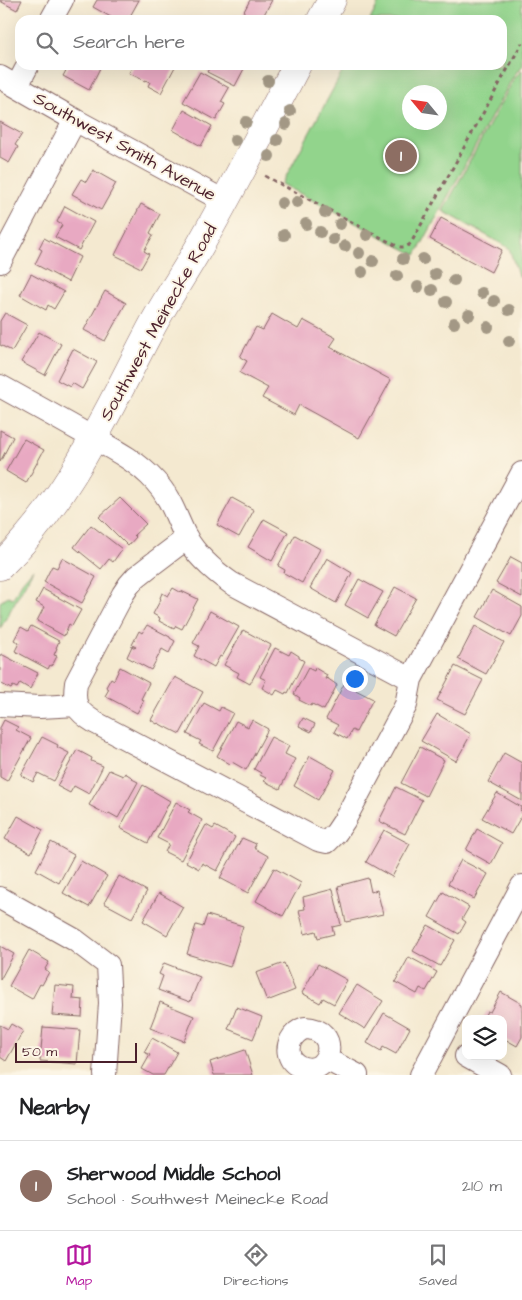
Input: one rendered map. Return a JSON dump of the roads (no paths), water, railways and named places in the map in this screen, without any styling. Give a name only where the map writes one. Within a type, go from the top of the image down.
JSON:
[{"type":"main road","points":[[324,15],[332,0]]},
{"type":"main road","name":"Southwest Meinecke Road","points":[[0,566],[29,536],[72,476],[149,332],[202,243],[294,70]]},
{"type":"street","points":[[54,15],[62,0]]},
{"type":"street","points":[[8,82],[22,70]]},
{"type":"street","name":"Southwest Smith Avenue","points":[[8,82],[224,201]]},
{"type":"street","points":[[0,262],[75,120]]},
{"type":"street","points":[[0,386],[114,449],[145,470],[168,497],[187,538],[209,565],[231,583],[411,679]]},
{"type":"street","points":[[187,538],[136,577],[123,594],[76,683],[74,699],[80,712],[318,840],[328,842],[344,821],[406,705],[411,679],[522,474]]},
{"type":"street","points":[[0,705],[40,707],[77,705]]},
{"type":"street","points":[[421,1075],[522,886]]},
{"type":"street","points":[[0,898],[75,940],[108,965],[110,1003],[105,1075]]},
{"type":"street","points":[[439,1042],[462,1054]]},
{"type":"street","points":[[326,1059],[356,1075]]},
{"type":"street","points":[[473,1060],[500,1075]]},
{"type":"place","name":"Sherwood Middle School","points":[[401,156]]}]
